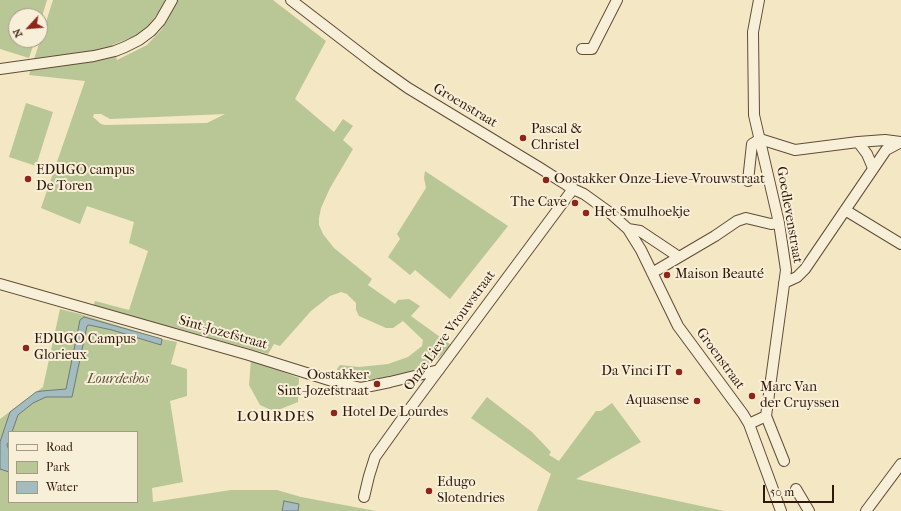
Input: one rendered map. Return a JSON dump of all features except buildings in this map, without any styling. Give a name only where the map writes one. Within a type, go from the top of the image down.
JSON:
[{"type":"street","points":[[0,69],[94,56],[125,47],[140,40],[151,31],[160,20],[172,0]]},
{"type":"street","name":"Groenstraat","points":[[292,0],[408,88],[573,189],[584,194],[609,212],[628,229],[641,250],[678,326],[749,424],[781,511]]},
{"type":"street","points":[[582,49],[592,49],[618,0]]},
{"type":"street","name":"Goedlevenstraat","points":[[759,0],[754,32],[754,115],[779,223],[786,270],[766,416]]},
{"type":"street","points":[[748,181],[752,144],[760,139],[795,150],[858,142],[885,140],[901,142]]},
{"type":"street","points":[[858,142],[867,154],[873,168]]},
{"type":"street","points":[[784,283],[797,277],[805,269],[886,150],[901,142]]},
{"type":"street","name":"Onze Lieve Vrouwstraat","points":[[364,497],[375,457],[573,189]]},
{"type":"street","points":[[845,210],[901,244]]},
{"type":"street","points":[[652,273],[715,236],[736,221],[746,218],[771,224],[779,223]]},
{"type":"street","name":"Groenstraat","points":[[628,229],[640,231],[678,257]]},
{"type":"street","name":"Sint-Jozefstraat","points":[[0,284],[248,355],[332,381],[361,388],[439,370]]},
{"type":"street","points":[[749,424],[766,416],[784,461]]},
{"type":"street","points":[[866,511],[901,464]]},
{"type":"street","points":[[796,488],[807,511]]},
{"type":"green space","points":[[0,0],[47,0],[45,8],[8,8],[8,48],[32,48],[29,58],[0,49]]},
{"type":"green space","points":[[53,0],[165,0],[158,13],[146,28],[135,36],[112,45],[117,60],[147,45],[162,29],[178,0],[273,0],[326,41],[295,99],[334,132],[343,119],[353,126],[343,140],[353,149],[330,188],[321,208],[319,225],[323,234],[334,248],[372,279],[368,285],[395,304],[398,300],[409,299],[420,306],[411,316],[451,345],[440,357],[429,365],[386,379],[349,379],[337,374],[337,369],[340,365],[359,367],[388,364],[408,357],[422,346],[423,340],[403,321],[393,328],[386,328],[359,316],[356,310],[356,303],[347,294],[341,292],[330,296],[311,311],[280,346],[274,344],[268,354],[187,331],[93,307],[95,301],[129,310],[148,251],[129,243],[134,222],[87,206],[80,224],[41,208],[85,81],[29,75],[38,48],[48,48],[48,16]],"holes":[[[94,114],[101,114],[110,119],[225,114],[207,123],[105,125],[101,124],[93,117]]]},
{"type":"green space","points":[[26,103],[53,112],[36,166],[9,157]]},
{"type":"green space","points":[[425,171],[508,226],[450,299],[415,270],[410,275],[388,257],[400,239],[397,234],[426,188],[424,178]]},
{"type":"green space","name":"Lourdesbos","points":[[60,309],[177,342],[171,364],[187,369],[187,396],[170,401],[183,482],[152,488],[153,502],[231,490],[277,490],[301,497],[376,511],[298,511],[299,504],[284,501],[282,511],[0,511],[0,419],[43,387]]},
{"type":"green space","points":[[251,360],[299,378],[298,402],[278,410],[271,410],[260,405],[249,385]]},
{"type":"green space","points":[[487,397],[532,432],[551,452],[549,455],[559,461],[596,411],[601,411],[612,403],[641,442],[576,479],[724,511],[537,511],[551,474],[471,418]]},
{"type":"water","points":[[84,317],[162,339],[161,345],[112,330],[89,325],[87,326],[72,397],[46,397],[33,403],[18,415],[12,431],[8,431],[8,472],[0,469],[0,442],[10,412],[36,392],[66,389],[80,320]]},
{"type":"water","points":[[284,501],[299,504],[298,511],[282,511]]},
{"type":"place","name":"Pascal & Christel","points":[[523,138]]},
{"type":"place","name":"EDUGO campus De Toren","points":[[28,179]]},
{"type":"place","name":"Oostakker Onze-Lieve-Vrouwstraat","points":[[546,180]]},
{"type":"place","name":"The Cave","points":[[575,203]]},
{"type":"place","name":"Het Smulhoekje","points":[[586,213]]},
{"type":"place","name":"Maison Beauté","points":[[667,275]]},
{"type":"place","name":"EDUGO Campus Glorieux","points":[[26,348]]},
{"type":"place","name":"Da Vinci IT","points":[[679,372]]},
{"type":"place","name":"Oostakker Sint-Jozefstraat","points":[[377,384]]},
{"type":"place","name":"Marc Van der Cruyssen","points":[[752,396]]},
{"type":"place","name":"Aquasense","points":[[697,401]]},
{"type":"place","name":"Hotel De Lourdes","points":[[334,413]]},
{"type":"place","name":"Edugo Slotendries","points":[[429,491]]},
{"type":"district","name":"LOURDES","points":[[276,417]]}]
